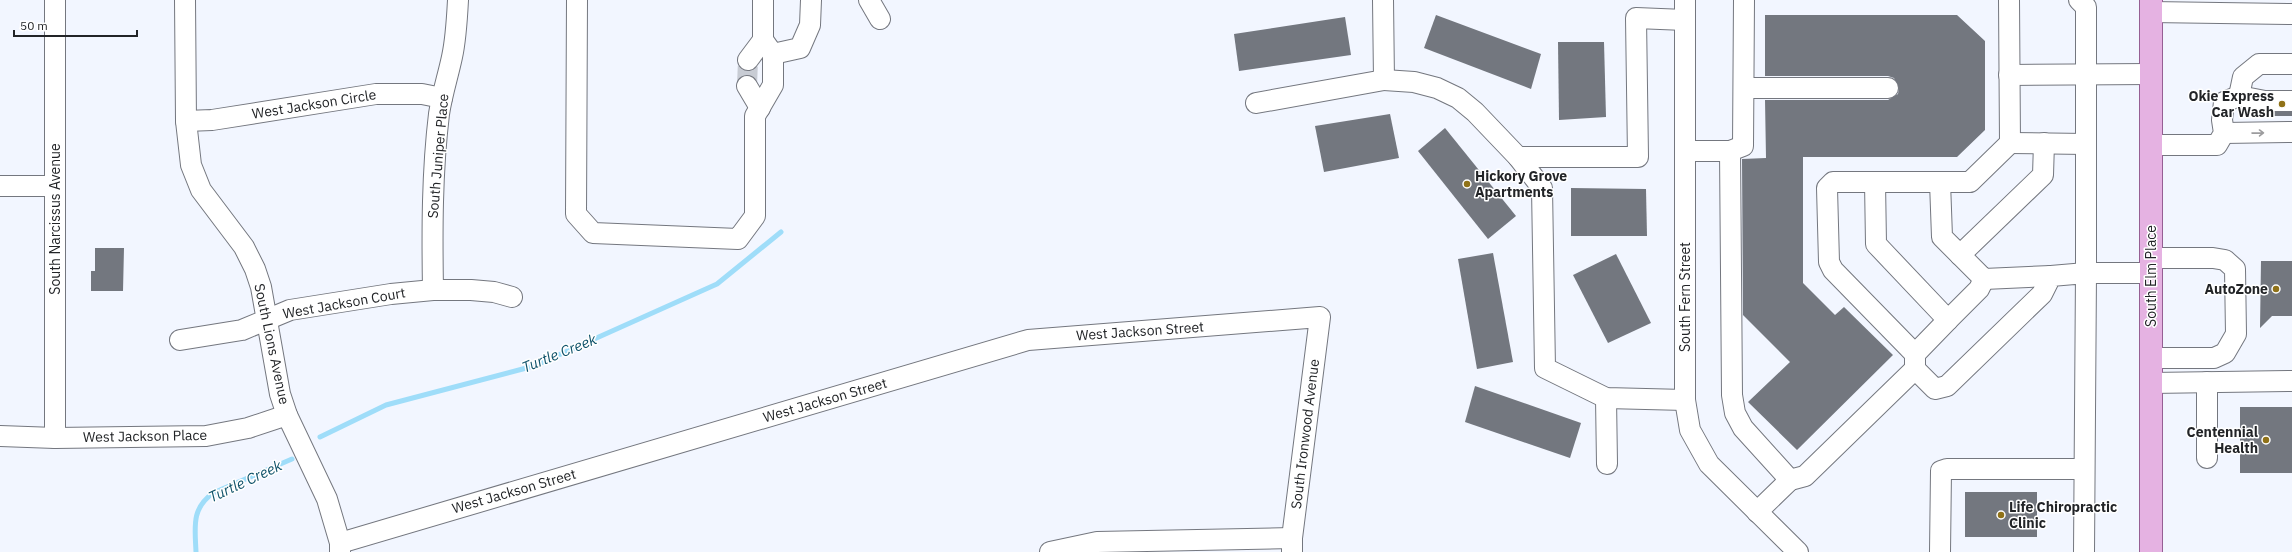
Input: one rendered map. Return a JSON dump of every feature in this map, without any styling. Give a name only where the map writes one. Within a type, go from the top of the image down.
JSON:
[{"type":"main road","name":"South Elm Place","points":[[2151,6],[2151,552]]},
{"type":"street","name":"South Narcissus Avenue","points":[[55,0],[55,438]]},
{"type":"street","name":"South Lions Avenue","points":[[185,0],[187,145],[193,172],[201,190],[244,247],[252,264],[261,287],[280,394],[287,414],[327,499],[340,547]]},
{"type":"street","name":"South Juniper Place","points":[[433,290],[432,211],[442,98],[452,56],[458,0]]},
{"type":"street","points":[[577,0],[576,214],[593,233],[738,239],[755,216],[755,116],[773,85],[763,0]]},
{"type":"street","points":[[748,60],[768,47],[800,48],[810,26],[811,0]]},
{"type":"street","points":[[869,0],[880,19]]},
{"type":"street","points":[[1384,0],[1384,80]]},
{"type":"street","name":"South Fern Street","points":[[1685,0],[1685,400],[1690,430],[1709,464],[1757,512],[1792,550]]},
{"type":"street","points":[[1685,151],[1730,151],[1743,146],[1745,139],[1744,0]]},
{"type":"street","points":[[2009,0],[2010,143]]},
{"type":"street","points":[[2080,0],[2086,7],[2086,273],[2083,469],[2084,552]]},
{"type":"street","points":[[2151,6],[2292,14]]},
{"type":"street","points":[[1518,157],[1638,157],[1636,18],[1685,20]]},
{"type":"street","points":[[2239,96],[2243,77],[2259,64],[2292,64]]},
{"type":"street","points":[[2009,75],[2151,74]]},
{"type":"street","points":[[1256,103],[1384,80],[1414,82],[1437,88],[1458,98],[1475,112],[1518,157],[1542,188],[1545,368],[1606,398],[1685,400]]},
{"type":"street","points":[[747,86],[760,108]]},
{"type":"street","points":[[1744,88],[1888,88]]},
{"type":"street","name":"West Jackson Circle","points":[[186,121],[212,120],[376,94],[422,94],[442,98]]},
{"type":"street","points":[[2221,139],[2224,102],[2239,96],[2265,101],[2292,100]]},
{"type":"street","points":[[2151,145],[2292,132]]},
{"type":"street","points":[[2051,276],[2042,294],[1947,386],[1935,389],[1915,361],[1833,270],[1829,262],[1827,188],[1833,182],[1970,182],[2010,143],[2086,144]]},
{"type":"street","points":[[1960,255],[2043,175],[2044,143]]},
{"type":"street","points":[[1730,151],[1732,387],[1734,407],[1743,428],[1790,480]]},
{"type":"street","points":[[1875,182],[1876,244],[1948,320]]},
{"type":"street","points":[[1940,182],[1942,237],[1984,279],[2086,273],[2213,258],[2225,260],[2235,269],[2236,334],[2224,353],[2214,358],[2151,358]]},
{"type":"street","points":[[0,186],[54,186]]},
{"type":"street","points":[[1757,512],[1790,480],[1805,476],[1915,361],[1948,320],[1979,289],[1984,279]]},
{"type":"street","name":"West Jackson Court","points":[[180,340],[242,330],[266,318],[290,310],[433,290],[486,291],[512,297]]},
{"type":"street","name":"South Ironwood Avenue","points":[[1292,545],[1320,317]]},
{"type":"street","name":"West Jackson Street","points":[[340,547],[1028,340],[1320,317]]},
{"type":"street","points":[[2151,383],[2292,381]]},
{"type":"street","points":[[2207,382],[2207,458]]},
{"type":"street","points":[[1606,398],[1608,464]]},
{"type":"street","name":"West Jackson Place","points":[[0,436],[55,438],[206,436],[248,428],[287,414]]},
{"type":"street","points":[[1940,552],[1942,471],[1947,469],[2083,469]]},
{"type":"street","points":[[1050,552],[1097,542],[1292,545]]},
{"type":"building","points":[[1436,15],[1541,54],[1531,89],[1424,48]]},
{"type":"building","points":[[1765,15],[1957,15],[1985,41],[1985,130],[1957,157],[1803,157],[1803,283],[1835,315],[1844,307],[1893,355],[1797,450],[1748,402],[1790,362],[1743,315],[1742,159],[1766,158],[1765,100],[1888,100],[1898,94],[1899,88],[1894,78],[1888,76],[1765,76]]},
{"type":"building","points":[[1345,17],[1351,55],[1239,71],[1234,34]]},
{"type":"building","points":[[1558,42],[1604,42],[1606,117],[1559,120]]},
{"type":"building","points":[[2272,112],[2292,112],[2292,116],[2272,116]]},
{"type":"building","points":[[1390,114],[1399,158],[1324,172],[1315,126]]},
{"type":"building","name":"Hickory Grove Apartments","points":[[1445,128],[1516,216],[1488,239],[1418,151]]},
{"type":"building","points":[[1571,188],[1646,189],[1647,236],[1571,236]]},
{"type":"building","points":[[95,248],[124,248],[123,291],[91,291],[91,271],[95,271]]},
{"type":"building","points":[[1493,253],[1513,362],[1477,369],[1458,259]]},
{"type":"building","points":[[1616,254],[1651,323],[1608,343],[1573,275]]},
{"type":"building","name":"AutoZone","points":[[2261,261],[2292,261],[2292,316],[2272,316],[2260,328]]},
{"type":"building","points":[[1475,386],[1581,423],[1570,458],[1465,422]]},
{"type":"building","name":"Centennial Health","points":[[2240,407],[2292,407],[2292,473],[2240,473]]},
{"type":"building","name":"Life Chiropractic Clinic","points":[[1965,492],[2037,492],[2037,537],[1965,537]]},
{"type":"waterway","name":"Turtle Creek","points":[[320,437],[386,405],[534,366],[717,284],[781,232]]},
{"type":"waterway","name":"Turtle Creek","points":[[196,552],[196,519],[201,505],[206,499],[213,493],[292,459]]},
{"type":"tunnel","points":[[747,86],[748,60]]},
{"type":"place","name":"Okie Express Car Wash","points":[[2282,104]]},
{"type":"place","name":"Hickory Grove Apartments","points":[[1467,184]]},
{"type":"place","name":"AutoZone","points":[[2276,289]]},
{"type":"place","name":"Centennial Health","points":[[2266,440]]},
{"type":"place","name":"Life Chiropractic Clinic","points":[[2001,515]]}]
